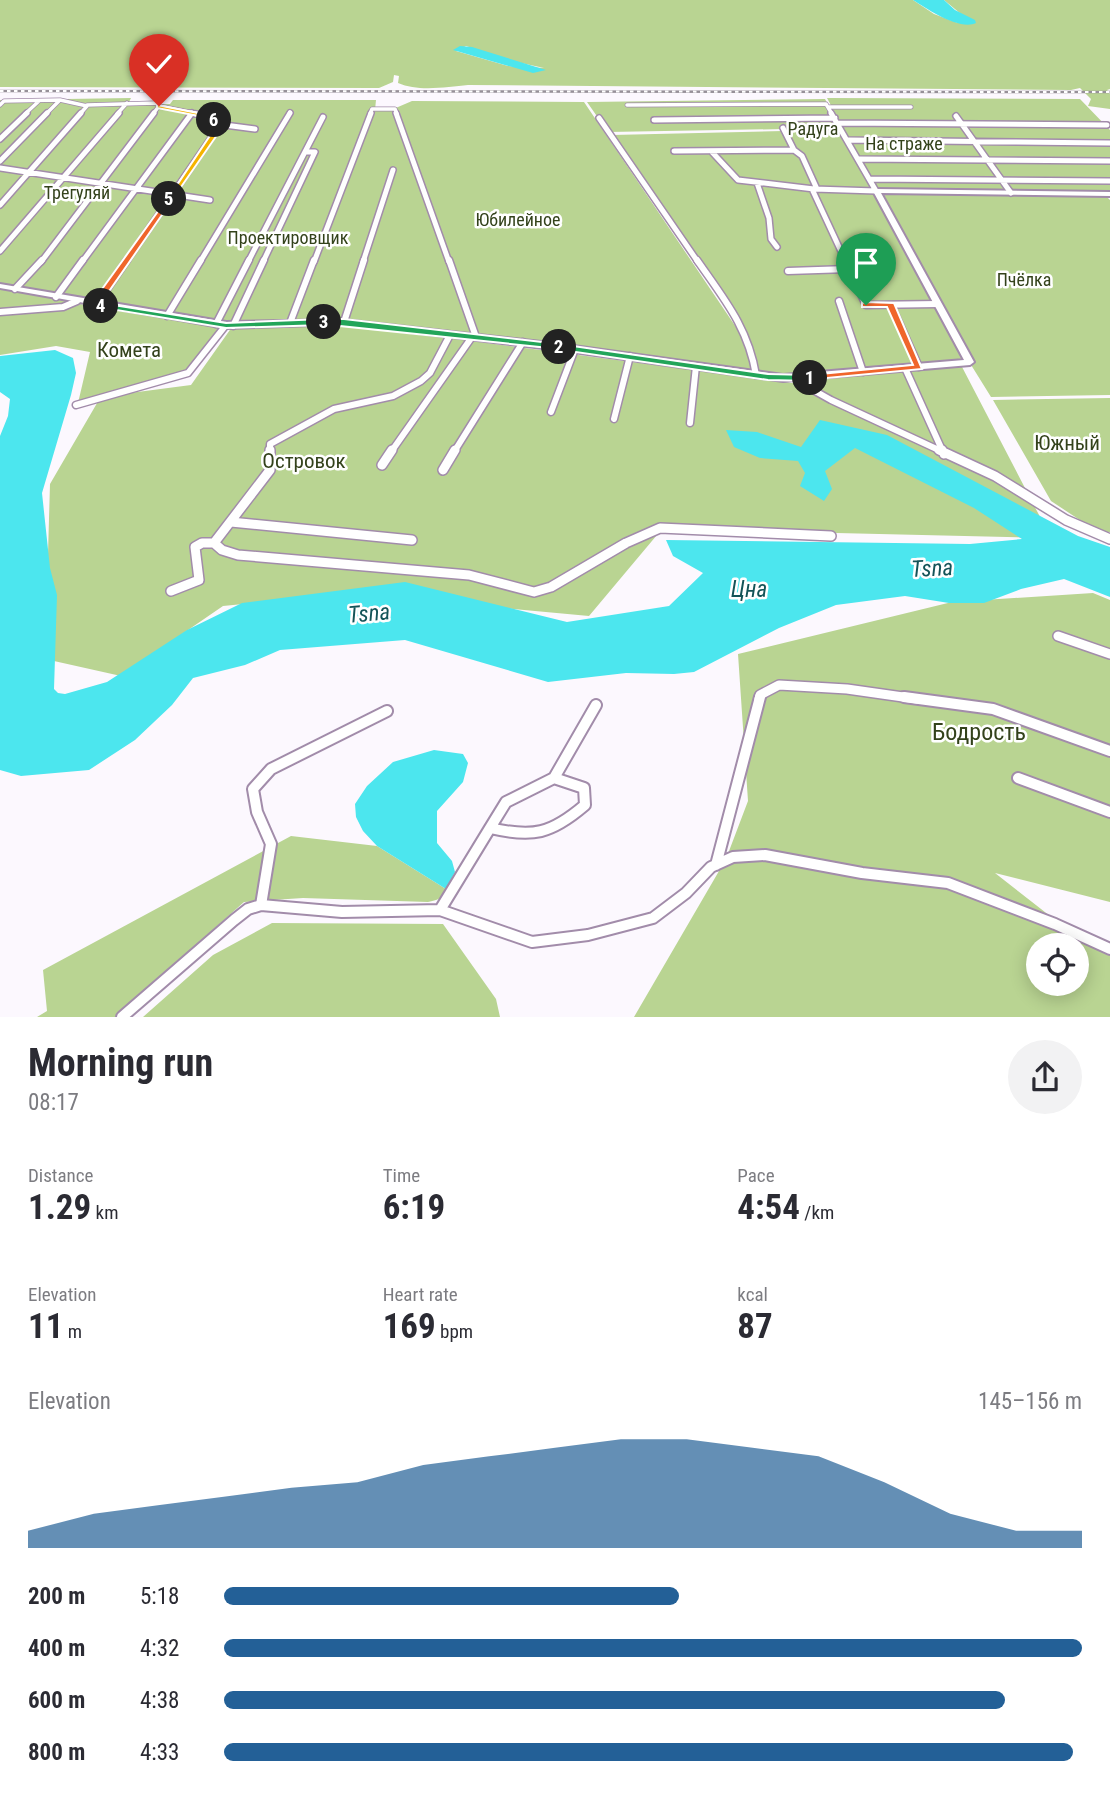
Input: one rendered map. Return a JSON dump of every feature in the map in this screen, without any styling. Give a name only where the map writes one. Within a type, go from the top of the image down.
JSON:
[{"type":"street","points":[[0,105],[4,101],[59,101],[87,105],[156,103],[159,106],[211,117],[220,125],[255,130]]},
{"type":"street","points":[[0,139],[38,101]]},
{"type":"street","points":[[0,162],[59,101]]},
{"type":"street","points":[[0,251],[127,103]]},
{"type":"street","points":[[0,286],[96,305],[225,325],[344,322],[523,342],[756,375],[806,379],[970,362],[826,104],[627,105]]},
{"type":"street","points":[[0,205],[87,105]]},
{"type":"street","points":[[15,289],[39,264],[159,106]]},
{"type":"street","points":[[828,107],[911,107]]},
{"type":"street","points":[[289,323],[372,109],[395,109],[474,337]]},
{"type":"street","points":[[167,316],[290,112]]},
{"type":"street","points":[[56,297],[192,114]]},
{"type":"street","points":[[956,116],[1011,193]]},
{"type":"street","points":[[225,325],[323,117]]},
{"type":"street","points":[[599,118],[742,325],[752,351],[756,375]]},
{"type":"street","points":[[654,120],[1107,125]]},
{"type":"street","points":[[96,305],[220,125]]},
{"type":"street","points":[[783,128],[793,150],[802,156],[848,270],[866,305],[938,304]]},
{"type":"street","points":[[848,141],[1110,143]]},
{"type":"street","points":[[674,151],[793,150]]},
{"type":"street","points":[[711,151],[738,180],[757,183],[815,189],[1109,195]]},
{"type":"street","points":[[76,405],[177,379],[188,373],[225,325],[315,152],[305,152]]},
{"type":"street","points":[[859,159],[1110,161]]},
{"type":"street","points":[[0,168],[210,200]]},
{"type":"street","points":[[344,322],[393,170]]},
{"type":"street","points":[[870,179],[1110,181]]},
{"type":"street","points":[[757,183],[769,218],[771,239],[777,247]]},
{"type":"street","points":[[788,271],[848,270]]},
{"type":"street","points":[[0,312],[63,307],[77,301]]},
{"type":"street","points":[[839,301],[863,372]]},
{"type":"street","points":[[891,305],[919,367]]},
{"type":"street","points":[[171,591],[199,580],[195,547],[214,542],[270,470],[270,444],[334,409],[393,396],[421,382],[430,373],[450,335]]},
{"type":"street","points":[[382,465],[474,337]]},
{"type":"street","points":[[443,470],[523,342]]},
{"type":"street","points":[[551,412],[575,349]]},
{"type":"street","points":[[614,419],[630,356]]},
{"type":"street","points":[[690,423],[696,366]]},
{"type":"street","points":[[905,368],[944,454]]},
{"type":"street","points":[[806,379],[815,391],[831,400],[995,476],[1066,520],[1110,540]]},
{"type":"street","points":[[230,522],[412,540]]},
{"type":"street","points":[[214,542],[222,550],[238,555],[469,575],[534,592],[551,587],[626,543],[660,528],[831,536]]},
{"type":"street","points":[[1058,636],[1110,654]]},
{"type":"street","points":[[716,865],[760,695],[779,685],[847,689],[993,709],[1110,751]]},
{"type":"street","points":[[440,910],[506,802],[554,778],[596,705]]},
{"type":"street","points":[[261,905],[271,844],[257,812],[253,789],[271,769],[387,711]]},
{"type":"street","points":[[490,828],[516,835],[540,835],[563,825],[585,805],[584,788],[554,778]]},
{"type":"street","points":[[1018,778],[1110,812]]},
{"type":"street","points":[[122,1017],[234,920],[248,909],[261,905],[342,912],[440,910],[532,943],[588,935],[653,918],[667,910],[716,865],[733,857],[765,855],[862,873],[948,883],[1055,924],[1110,949]]},
{"type":"green space","points":[[0,0],[913,0],[934,14],[958,23],[961,14],[944,0],[1110,0],[1110,89],[1107,90],[1110,94],[1110,109],[1088,106],[1091,99],[1080,88],[468,85],[423,88],[398,83],[399,76],[394,75],[393,82],[379,88],[0,87]],"holes":[[[466,46],[544,68],[508,66],[456,51]]]},
{"type":"green space","points":[[131,98],[128,104],[170,104],[173,100],[376,100],[375,110],[391,110],[412,101],[584,102],[740,333],[749,355],[751,372],[545,343],[343,320],[241,324],[101,301],[221,120],[97,302],[0,283],[0,100]]},
{"type":"green space","name":"На страже","points":[[827,98],[1080,99],[1110,130],[1110,192],[876,190]]},
{"type":"green space","name":"Радуга","points":[[825,99],[968,360],[800,376],[757,372],[745,333],[612,135],[783,131],[819,190],[821,188],[784,129],[608,132],[587,102]]},
{"type":"green space","name":"Пчёлка","points":[[883,193],[1105,195],[1110,200],[1110,395],[991,397],[968,360]]},
{"type":"green space","points":[[0,287],[67,301],[63,306],[0,311]]},
{"type":"green space","name":"Островок","points":[[80,304],[223,327],[182,376],[107,396],[191,385],[232,327],[349,325],[792,383],[961,365],[1051,538],[662,529],[589,616],[349,594],[223,606],[121,676],[45,659],[50,484],[100,398],[78,403],[90,352],[56,346],[0,355],[0,314]]},
{"type":"green space","name":"Южный","points":[[1110,398],[1110,532],[1098,532],[1051,501],[993,400]]},
{"type":"green space","name":"Бодрость","points":[[1093,593],[1110,600],[1110,902],[995,873],[1050,916],[1086,933],[1026,933],[1026,996],[1089,996],[1089,934],[1110,944],[1110,1017],[634,1017],[726,859],[748,801],[738,654],[952,602]]},
{"type":"green space","points":[[291,836],[377,846],[446,889],[445,892],[437,900],[428,902],[303,898],[244,902],[115,1017],[37,1017],[47,1011],[43,970]]},
{"type":"green space","points":[[272,923],[443,924],[496,999],[500,1017],[143,1017],[213,955]]},
{"type":"water","points":[[913,0],[944,0],[976,23],[969,25],[953,22]]},
{"type":"water","points":[[460,46],[472,47],[546,70],[533,73],[453,50]]},
{"type":"water","name":"Цна","points":[[55,350],[73,358],[76,373],[42,493],[50,568],[57,595],[54,689],[58,693],[65,694],[107,682],[187,630],[242,603],[405,582],[567,622],[669,606],[703,573],[673,556],[666,540],[970,544],[1022,539],[974,508],[855,448],[825,471],[832,489],[824,501],[800,486],[805,473],[798,461],[760,458],[734,447],[726,430],[757,432],[801,447],[820,420],[887,435],[1078,536],[1110,547],[1110,597],[1064,579],[1021,589],[984,603],[949,603],[905,596],[836,605],[779,628],[694,672],[674,674],[626,673],[548,682],[405,640],[280,650],[245,665],[193,678],[172,705],[135,740],[89,770],[21,776],[0,770],[0,436],[8,416],[10,399],[0,392],[0,356]]},
{"type":"water","points":[[434,750],[463,754],[468,763],[463,782],[437,811],[437,843],[452,861],[455,872],[446,889],[377,846],[363,831],[356,817],[355,804],[367,786],[393,762]]},
{"type":"railway","points":[[0,91],[1110,92]]},
{"type":"route","points":[[159,106],[211,117],[220,125],[96,305],[226,326],[344,322],[559,347],[783,379],[919,367],[891,305],[866,305]]},
{"type":"park label","name":"Трегуляй","points":[[77,193]]},
{"type":"park label","name":"Юбилейное","points":[[518,220]]},
{"type":"park label","name":"Проектировщик","points":[[288,238]]},
{"type":"park label","name":"Комета","points":[[129,350]]},
{"type":"water label","name":"Tsna","points":[[932,568]]},
{"type":"water label","name":"Tsna","points":[[369,613]]}]
